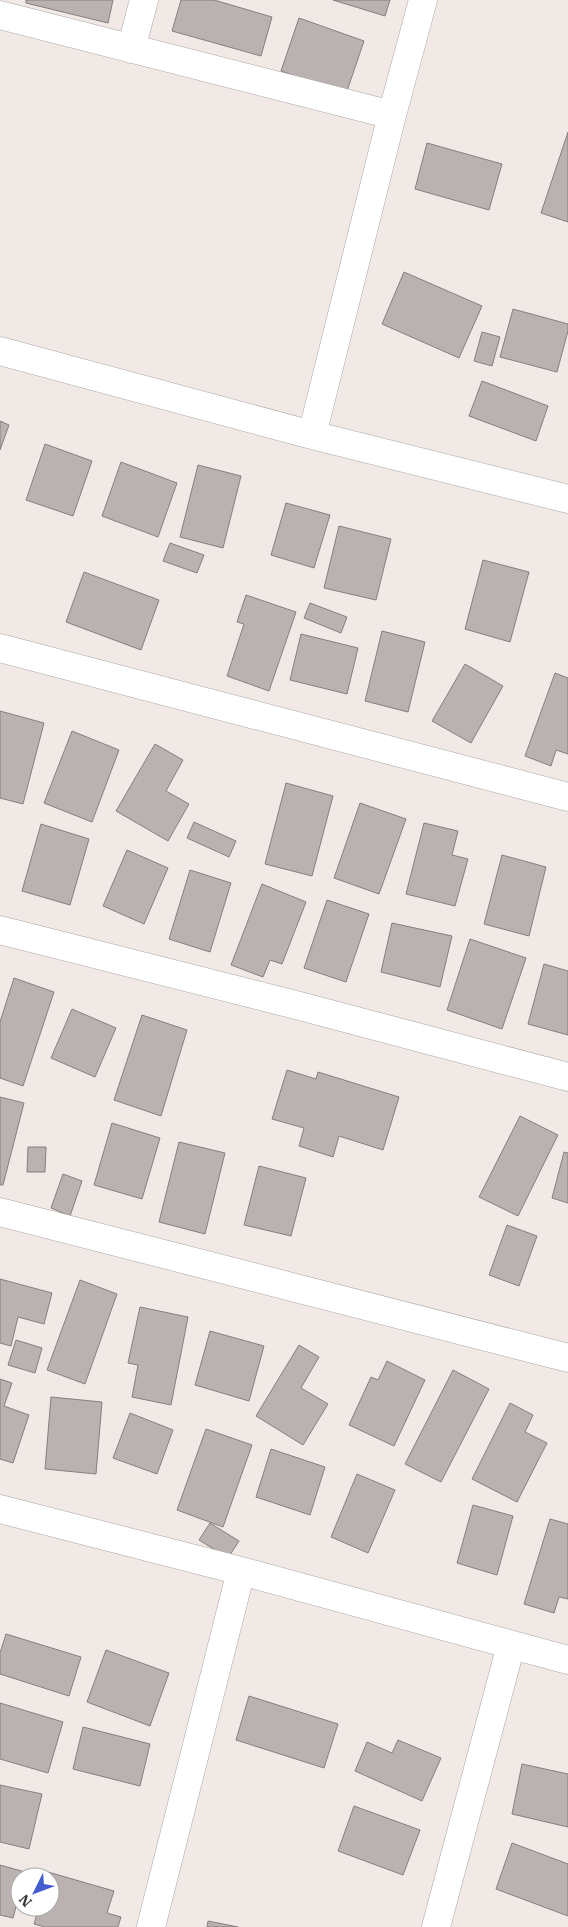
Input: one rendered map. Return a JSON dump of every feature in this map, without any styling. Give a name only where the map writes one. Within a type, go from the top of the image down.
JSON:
[{"type":"street","points":[[131,48],[144,0]]},
{"type":"street","points":[[312,435],[392,115],[423,0]]},
{"type":"street","points":[[0,15],[392,115]]},
{"type":"street","points":[[0,351],[312,435],[567,496]]},
{"type":"street","points":[[0,648],[568,797]]},
{"type":"street","points":[[0,930],[286,1002],[568,1077]]},
{"type":"street","points":[[0,1212],[568,1358]]},
{"type":"street","points":[[0,1509],[240,1571],[568,1660]]},
{"type":"street","points":[[151,1927],[240,1571]]},
{"type":"street","points":[[436,1927],[511,1645]]},
{"type":"building","points":[[26,0],[113,0],[108,23],[26,3]]},
{"type":"building","points":[[181,0],[214,0],[272,17],[261,56],[172,31]]},
{"type":"building","points":[[333,0],[390,0],[385,16]]},
{"type":"building","points":[[299,18],[364,41],[346,94],[281,71]]},
{"type":"building","points":[[568,132],[568,222],[541,213]]},
{"type":"building","points":[[427,143],[502,164],[489,210],[415,189]]},
{"type":"building","points":[[404,272],[482,306],[459,358],[382,324]]},
{"type":"building","points":[[513,309],[568,324],[568,331],[557,372],[500,357]]},
{"type":"building","points":[[482,332],[500,337],[492,366],[474,361]]},
{"type":"building","points":[[482,381],[548,406],[536,441],[469,416]]},
{"type":"building","points":[[0,421],[9,425],[0,450]]},
{"type":"building","points":[[45,444],[92,461],[73,516],[26,500]]},
{"type":"building","points":[[121,462],[177,483],[158,537],[102,516]]},
{"type":"building","points":[[198,465],[241,476],[223,548],[180,537]]},
{"type":"building","points":[[286,503],[330,515],[314,568],[271,555]]},
{"type":"building","points":[[339,526],[391,539],[376,600],[324,588]]},
{"type":"building","points":[[170,543],[204,555],[197,573],[163,561]]},
{"type":"building","points":[[483,560],[529,572],[510,642],[465,629]]},
{"type":"building","points":[[84,572],[159,600],[141,650],[66,622]]},
{"type":"building","points":[[246,595],[296,612],[269,691],[227,676],[244,624],[237,622]]},
{"type":"building","points":[[310,603],[347,617],[341,633],[304,618]]},
{"type":"building","points":[[382,631],[425,642],[408,712],[365,701]]},
{"type":"building","points":[[301,634],[358,648],[347,694],[290,680]]},
{"type":"building","points":[[465,664],[503,686],[471,743],[432,721]]},
{"type":"building","points":[[555,673],[568,678],[568,754],[556,750],[551,766],[525,756]]},
{"type":"building","points":[[0,711],[44,723],[23,804],[0,798]]},
{"type":"building","points":[[72,731],[119,750],[92,822],[44,803]]},
{"type":"building","points":[[155,744],[183,760],[166,791],[189,804],[168,841],[116,811]]},
{"type":"building","points":[[286,783],[333,796],[312,876],[265,864]]},
{"type":"building","points":[[360,803],[406,819],[379,894],[334,878]]},
{"type":"building","points":[[194,822],[236,841],[229,857],[187,838]]},
{"type":"building","points":[[424,823],[458,831],[452,855],[468,859],[455,906],[406,894]]},
{"type":"building","points":[[41,824],[89,839],[70,905],[22,891]]},
{"type":"building","points":[[127,850],[168,868],[144,924],[103,906]]},
{"type":"building","points":[[502,855],[546,867],[529,936],[484,924]]},
{"type":"building","points":[[190,870],[231,883],[210,952],[169,939]]},
{"type":"building","points":[[262,884],[306,902],[282,964],[270,960],[263,977],[231,965]]},
{"type":"building","points":[[327,900],[369,914],[346,982],[304,968]]},
{"type":"building","points":[[392,923],[452,936],[440,987],[381,972]]},
{"type":"building","points":[[470,939],[526,958],[502,1029],[447,1010]]},
{"type":"building","points":[[544,964],[568,971],[568,1035],[528,1024]]},
{"type":"building","points":[[14,978],[54,992],[23,1086],[0,1078],[0,1022]]},
{"type":"building","points":[[72,1009],[116,1028],[95,1077],[51,1058]]},
{"type":"building","points":[[142,1015],[187,1030],[161,1116],[114,1100]]},
{"type":"building","points":[[287,1070],[316,1079],[318,1072],[399,1097],[383,1150],[339,1136],[333,1157],[299,1146],[304,1128],[272,1119]]},
{"type":"building","points":[[0,1097],[24,1103],[3,1185],[0,1185]]},
{"type":"building","points":[[520,1116],[558,1135],[518,1216],[479,1197]]},
{"type":"building","points":[[112,1123],[160,1138],[142,1199],[94,1185]]},
{"type":"building","points":[[179,1142],[225,1153],[205,1234],[159,1222]]},
{"type":"building","points":[[28,1147],[46,1147],[45,1172],[27,1172]]},
{"type":"building","points":[[564,1152],[568,1153],[568,1203],[552,1198]]},
{"type":"building","points":[[259,1166],[306,1178],[291,1236],[244,1225]]},
{"type":"building","points":[[63,1174],[82,1181],[70,1216],[51,1208]]},
{"type":"building","points":[[507,1225],[537,1236],[519,1286],[489,1275]]},
{"type":"building","points":[[0,1279],[52,1293],[44,1324],[18,1317],[11,1346],[0,1343]]},
{"type":"building","points":[[80,1280],[117,1294],[85,1384],[47,1370]]},
{"type":"building","points":[[140,1307],[188,1317],[171,1405],[132,1397],[138,1365],[128,1363]]},
{"type":"building","points":[[210,1331],[264,1346],[249,1401],[195,1385]]},
{"type":"building","points":[[16,1340],[42,1348],[35,1373],[8,1365]]},
{"type":"building","points":[[299,1345],[319,1357],[301,1388],[328,1404],[303,1445],[256,1416]]},
{"type":"building","points":[[387,1361],[425,1380],[394,1446],[349,1425],[371,1377],[378,1380]]},
{"type":"building","points":[[453,1370],[489,1389],[441,1482],[405,1464]]},
{"type":"building","points":[[0,1379],[12,1383],[4,1406],[29,1415],[13,1463],[0,1459]]},
{"type":"building","points":[[51,1397],[102,1402],[96,1474],[45,1469]]},
{"type":"building","points":[[510,1403],[533,1415],[525,1432],[547,1443],[517,1502],[472,1479]]},
{"type":"building","points":[[130,1413],[173,1430],[157,1474],[113,1458]]},
{"type":"building","points":[[206,1429],[252,1445],[223,1527],[177,1510]]},
{"type":"building","points":[[271,1449],[325,1467],[310,1515],[256,1497]]},
{"type":"building","points":[[357,1474],[395,1490],[368,1553],[331,1537]]},
{"type":"building","points":[[473,1505],[513,1516],[497,1575],[457,1563]]},
{"type":"building","points":[[550,1519],[568,1524],[568,1599],[559,1597],[554,1613],[524,1604]]},
{"type":"building","points":[[210,1523],[239,1541],[228,1558],[199,1540]]},
{"type":"building","points":[[6,1634],[81,1657],[69,1696],[0,1674],[0,1653]]},
{"type":"building","points":[[106,1650],[169,1673],[150,1726],[87,1702]]},
{"type":"building","points":[[249,1696],[338,1724],[324,1768],[236,1740]]},
{"type":"building","points":[[0,1703],[63,1722],[48,1773],[0,1759]]},
{"type":"building","points":[[83,1727],[150,1744],[140,1786],[73,1769]]},
{"type":"building","points":[[398,1740],[441,1758],[422,1801],[355,1771],[367,1742],[392,1753]]},
{"type":"building","points":[[522,1764],[568,1774],[568,1827],[512,1814]]},
{"type":"building","points":[[0,1785],[42,1794],[29,1849],[0,1842]]},
{"type":"building","points":[[354,1806],[420,1830],[403,1875],[338,1851]]},
{"type":"building","points":[[512,1843],[568,1864],[568,1916],[496,1889]]},
{"type":"building","points":[[0,1865],[10,1868],[10,1917],[13,1917],[13,1918],[0,1915]]},
{"type":"building","points":[[60,1875],[114,1891],[107,1913],[121,1917],[118,1927],[45,1927],[34,1924],[36,1917],[60,1917]]},
{"type":"building","points":[[208,1921],[238,1927],[207,1927]]}]
